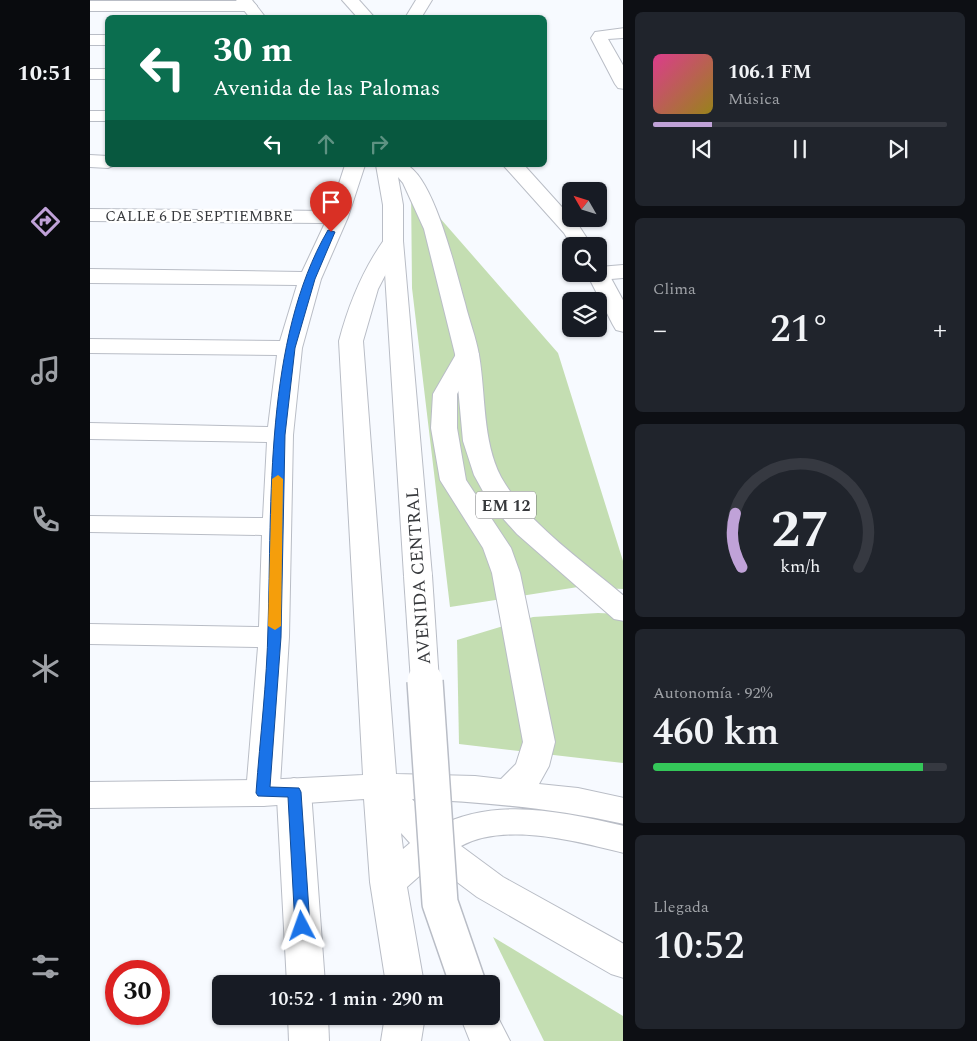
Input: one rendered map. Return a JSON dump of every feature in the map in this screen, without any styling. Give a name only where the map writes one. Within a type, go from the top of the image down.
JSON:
[{"type":"main road","points":[[350,0],[364,15]]},
{"type":"main road","points":[[415,15],[424,0]]},
{"type":"main road","points":[[90,6],[250,8]]},
{"type":"main road","points":[[623,33],[601,35],[599,38],[623,84]]},
{"type":"main road","points":[[90,40],[105,40]]},
{"type":"main road","points":[[90,74],[105,74]]},
{"type":"main road","points":[[90,116],[105,116]]},
{"type":"main road","points":[[90,162],[105,162]]},
{"type":"main road","points":[[305,975],[279,792],[274,637],[280,435],[290,348],[310,279],[338,217],[354,167]]},
{"type":"main road","name":"AVENIDA CENTRAL","points":[[386,167],[393,205],[393,241],[440,903],[465,975]]},
{"type":"main road","points":[[395,167],[404,172],[412,181],[434,230],[467,354],[446,394],[445,437],[453,480],[497,548],[506,573],[539,742],[534,765],[522,781],[507,793]]},
{"type":"main road","points":[[515,167],[576,237]]},
{"type":"main road","name":"CALLE 6 DE SEPTIEMBRE","points":[[90,215],[338,217]]},
{"type":"main road","points":[[393,241],[374,270],[359,308],[351,342],[380,786],[388,882],[404,975]]},
{"type":"main road","points":[[607,259],[623,258]]},
{"type":"main road","points":[[607,272],[623,271]]},
{"type":"main road","points":[[90,276],[310,279]]},
{"type":"main road","points":[[602,282],[623,325]]},
{"type":"main road","points":[[608,296],[623,316]]},
{"type":"main road","points":[[90,346],[290,348]]},
{"type":"main road","name":"EM 12","points":[[467,354],[476,441],[487,475],[500,498],[527,528],[623,612]]},
{"type":"main road","points":[[90,431],[280,435]]},
{"type":"main road","points":[[90,524],[276,526]]},
{"type":"main road","points":[[90,634],[274,637]]},
{"type":"main road","points":[[380,786],[434,845],[490,887],[623,963]]},
{"type":"main road","points":[[90,795],[279,792],[380,786],[475,789],[578,801],[623,811]]},
{"type":"main road","points":[[388,882],[434,845],[467,829],[504,821],[540,823],[579,829],[623,840]]},
{"type":"main road","points":[[308,1025],[309,1041]]},
{"type":"main road","points":[[401,1041],[404,1025]]},
{"type":"main road","points":[[411,1025],[412,1041]]},
{"type":"main road","points":[[417,1025],[422,1041]]},
{"type":"main road","points":[[483,1025],[490,1041]]},
{"type":"green space","points":[[411,185],[558,353],[623,561],[623,589],[578,587],[450,607],[412,288]]},
{"type":"green space","points":[[598,613],[623,614],[623,763],[459,744],[457,640],[533,617]]},
{"type":"green space","points":[[493,937],[623,1016],[623,1041],[544,1041]]},
{"type":"slow traffic","points":[[275,626],[278,479]]},
{"type":"route","points":[[302,926],[294,792],[263,793],[274,637],[280,435],[290,348],[310,279],[331,232]]}]
